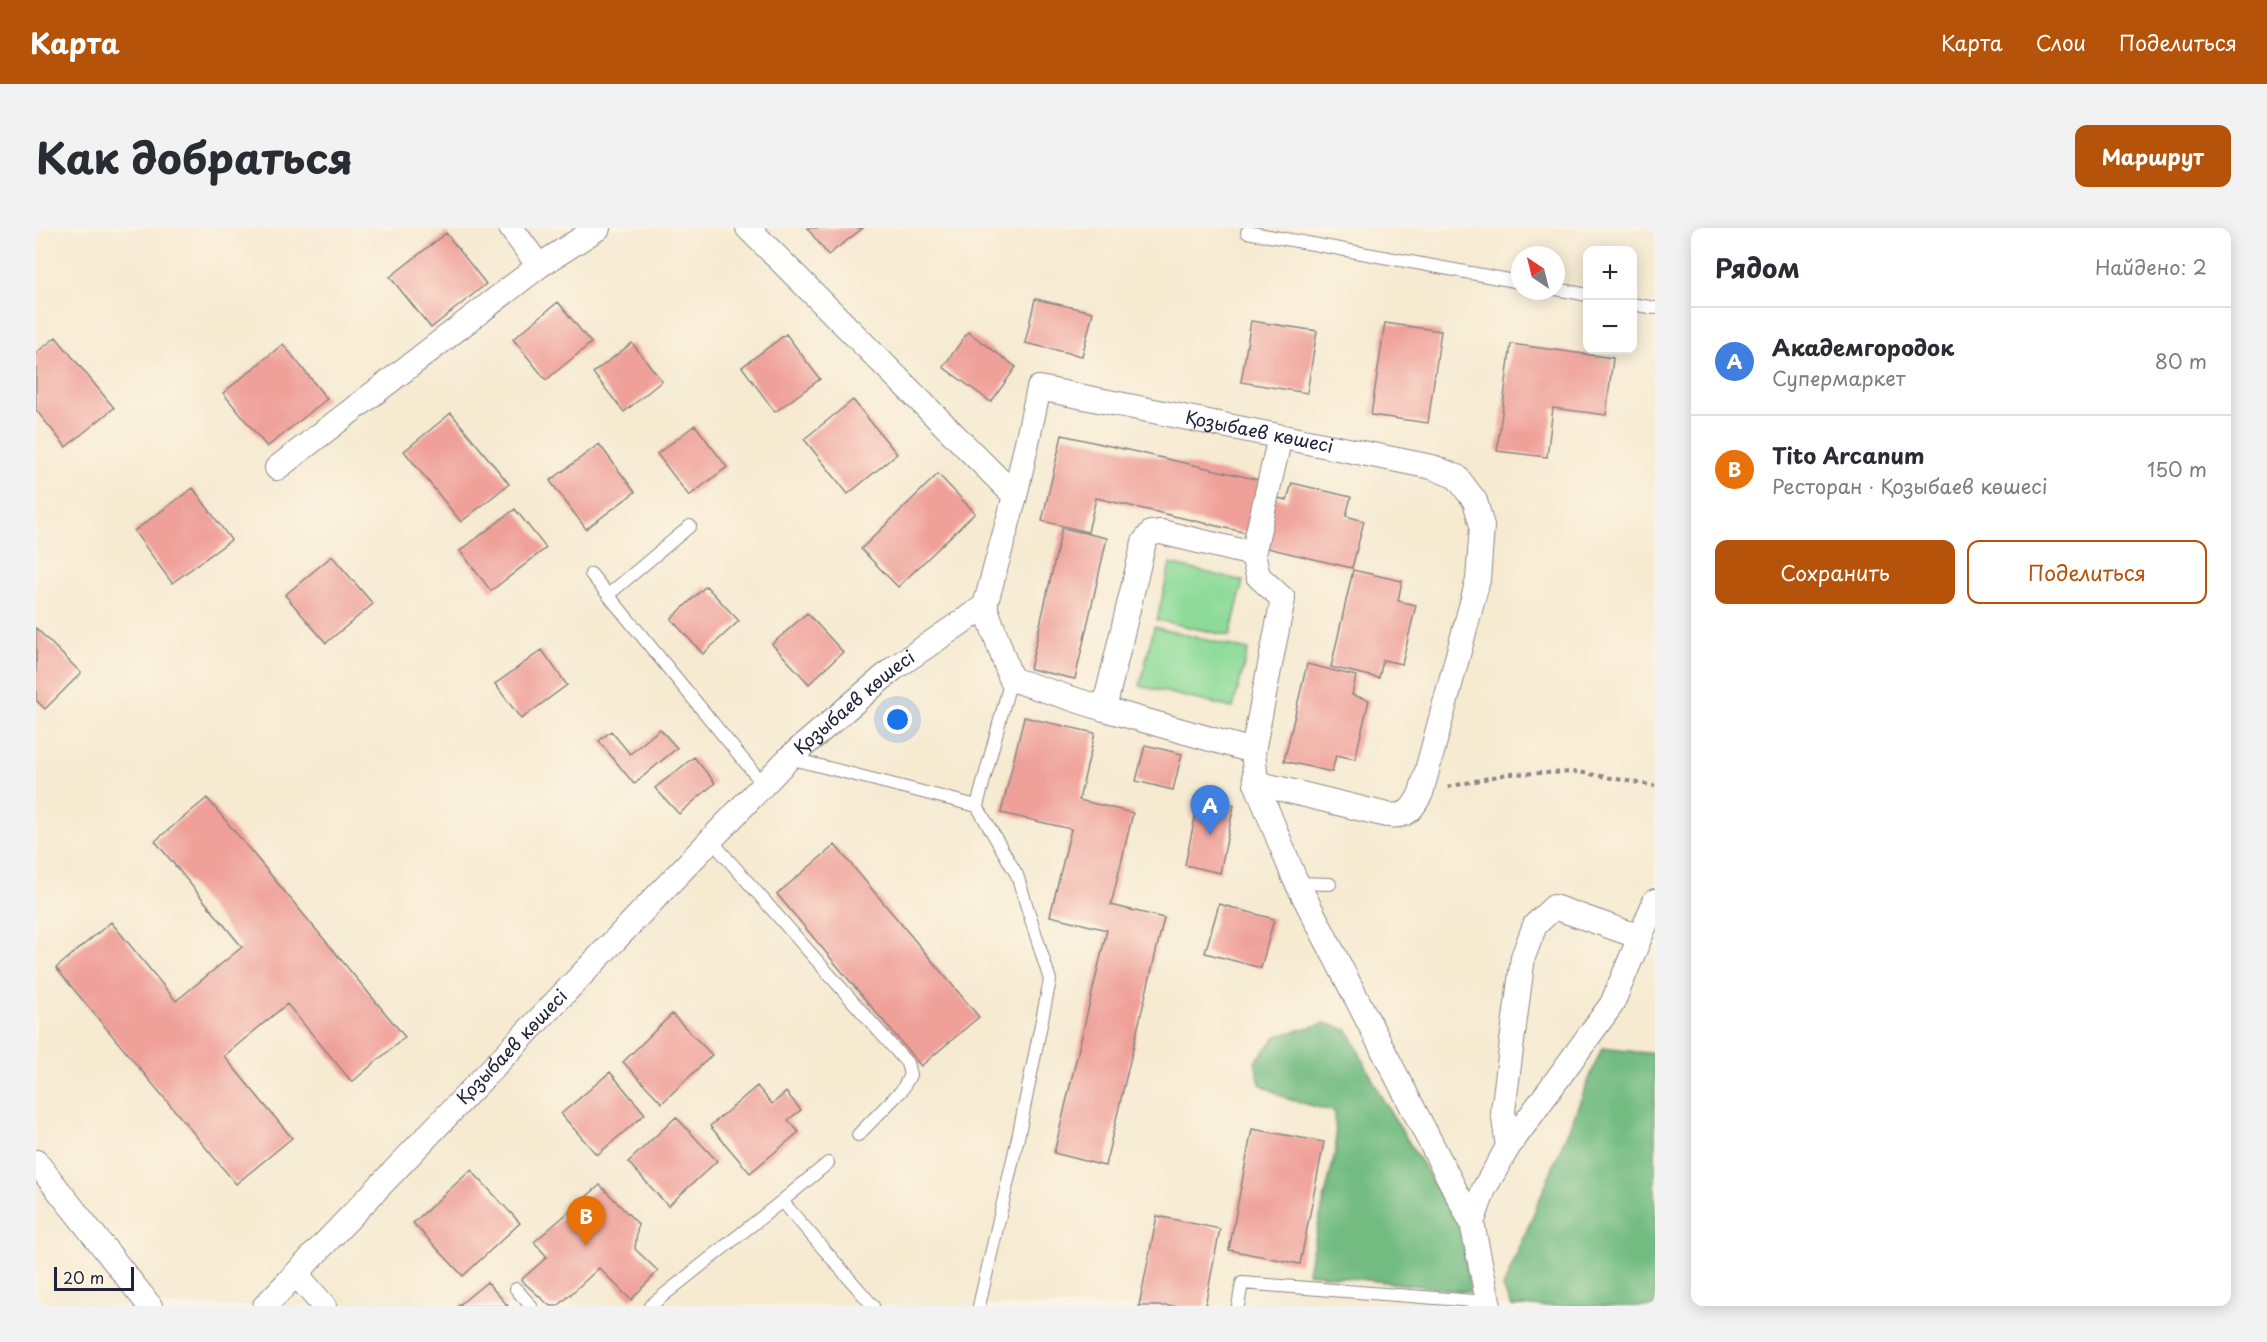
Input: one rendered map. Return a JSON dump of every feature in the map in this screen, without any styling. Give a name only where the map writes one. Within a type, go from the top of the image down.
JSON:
[{"type":"street","points":[[511,228],[539,266]]},
{"type":"street","points":[[277,468],[539,266],[598,228]]},
{"type":"street","points":[[748,228],[1015,495]]},
{"type":"street","name":"Қозыбаев көшесі","points":[[265,1306],[789,758],[893,669],[985,606],[1015,495],[1039,388],[1446,471],[1457,477],[1475,501],[1482,526],[1478,579],[1421,793]]},
{"type":"street","points":[[1280,437],[1253,554],[1258,576],[1283,599],[1252,751],[1256,783],[1296,883],[1472,1223],[1488,1304]]},
{"type":"street","points":[[1104,709],[1144,542],[1151,534],[1161,532],[1253,554]]},
{"type":"street","points":[[985,606],[1011,678],[1104,709],[1252,751]]},
{"type":"street","points":[[1256,783],[1399,816],[1413,808],[1421,793]]},
{"type":"street","points":[[1472,1223],[1484,1189],[1508,1147],[1612,1004],[1655,901]]},
{"type":"street","points":[[1508,1147],[1503,1111],[1523,957],[1535,925],[1554,907],[1640,937]]},
{"type":"street","points":[[36,1162],[150,1306]]},
{"type":"street","points":[[297,1275],[324,1306]]},
{"type":"lane","points":[[1247,232],[1511,280]]},
{"type":"lane","points":[[1565,291],[1583,294]]},
{"type":"lane","points":[[1637,305],[1655,308]]},
{"type":"lane","points":[[608,596],[690,526]]},
{"type":"lane","points":[[591,574],[763,784]]},
{"type":"lane","points":[[979,1306],[1019,1133],[1050,980],[1017,875],[977,806],[1011,678]]},
{"type":"lane","points":[[789,758],[977,806]]},
{"type":"lane","points":[[710,839],[907,1062],[910,1075],[902,1090],[858,1135]]},
{"type":"lane","points":[[1296,883],[1330,884]]},
{"type":"lane","points":[[650,1306],[828,1163]]},
{"type":"lane","points":[[782,1201],[873,1306]]},
{"type":"lane","points":[[1238,1306],[1242,1283],[1488,1304]]},
{"type":"lane","points":[[516,1289],[531,1306]]},
{"type":"path","points":[[1421,793],[1507,774],[1580,772],[1655,786]]},
{"type":"green space","points":[[1170,564],[1243,581],[1230,636],[1157,620]]},
{"type":"green space","points":[[1154,627],[1248,650],[1233,708],[1140,686]]},
{"type":"green space","points":[[1325,1023],[1348,1030],[1382,1098],[1463,1232],[1470,1292],[1307,1273],[1336,1149],[1335,1112],[1288,1099],[1260,1084],[1255,1062],[1277,1036]]},
{"type":"green space","points":[[1602,1048],[1655,1054],[1655,1306],[1511,1306],[1503,1288]]},
{"type":"building","points":[[807,228],[863,228],[828,255]]},
{"type":"building","points":[[446,233],[486,284],[431,328],[390,277]]},
{"type":"building","points":[[1035,299],[1093,312],[1082,356],[1025,343]]},
{"type":"building","points":[[558,302],[591,343],[546,380],[513,339]]},
{"type":"building","points":[[1251,321],[1317,331],[1307,393],[1241,382]]},
{"type":"building","points":[[1385,323],[1441,331],[1428,423],[1371,415]]},
{"type":"building","points":[[968,332],[1016,367],[991,402],[943,367]]},
{"type":"building","points":[[786,334],[820,379],[775,412],[742,367]]},
{"type":"building","points":[[56,337],[114,408],[66,447],[36,410],[36,353]]},
{"type":"building","points":[[632,343],[662,381],[624,412],[593,373]]},
{"type":"building","points":[[283,344],[327,399],[267,447],[223,393]]},
{"type":"building","points":[[1511,344],[1613,358],[1606,415],[1553,408],[1547,457],[1497,451]]},
{"type":"building","points":[[853,400],[897,454],[848,494],[804,439]]},
{"type":"building","points":[[451,413],[509,484],[461,522],[404,451]]},
{"type":"building","points":[[695,425],[727,467],[689,496],[657,454]]},
{"type":"building","points":[[1062,435],[1268,482],[1256,535],[1096,498],[1088,532],[1042,521]]},
{"type":"building","points":[[599,444],[635,492],[586,529],[550,481]]},
{"type":"building","points":[[938,474],[975,513],[898,587],[861,549]]},
{"type":"building","points":[[1292,483],[1351,497],[1346,516],[1364,521],[1352,568],[1255,545],[1268,496],[1287,500]]},
{"type":"building","points":[[193,488],[231,540],[172,583],[134,531]]},
{"type":"building","points":[[515,509],[546,548],[491,591],[460,551]]},
{"type":"building","points":[[1062,528],[1107,538],[1075,679],[1030,669]]},
{"type":"building","points":[[332,556],[373,604],[326,643],[285,595]]},
{"type":"building","points":[[1353,570],[1402,581],[1398,601],[1416,605],[1402,664],[1383,660],[1379,678],[1331,667]]},
{"type":"building","points":[[706,586],[739,621],[703,654],[671,619]]},
{"type":"building","points":[[807,613],[843,652],[809,684],[772,644]]},
{"type":"building","points":[[36,628],[81,673],[45,709],[36,700]]},
{"type":"building","points":[[542,650],[567,685],[521,719],[495,684]]},
{"type":"building","points":[[1307,664],[1356,676],[1352,695],[1369,700],[1355,759],[1336,755],[1332,772],[1284,761]]},
{"type":"building","points":[[1024,717],[1095,733],[1079,800],[1133,813],[1111,905],[1164,918],[1105,1166],[1054,1153],[1107,930],[1050,916],[1071,829],[1001,813]]},
{"type":"building","points":[[660,729],[677,748],[634,784],[599,741],[611,731],[630,754]]},
{"type":"building","points":[[1145,745],[1182,754],[1173,790],[1136,781]]},
{"type":"building","points":[[694,757],[715,783],[679,814],[655,788]]},
{"type":"building","points":[[207,798],[405,1037],[352,1082],[287,1004],[224,1056],[292,1138],[236,1184],[56,968],[111,922],[176,1001],[242,947],[155,841]]},
{"type":"building","points":[[1199,798],[1234,805],[1220,873],[1185,865]]},
{"type":"building","points":[[835,845],[979,1017],[921,1066],[777,894]]},
{"type":"building","points":[[1219,904],[1274,919],[1261,968],[1205,953]]},
{"type":"building","points":[[672,1014],[712,1055],[662,1103],[623,1062]]},
{"type":"building","points":[[610,1072],[645,1114],[597,1155],[561,1114]]},
{"type":"building","points":[[757,1086],[772,1104],[786,1092],[801,1110],[788,1120],[799,1132],[750,1173],[710,1126]]},
{"type":"building","points":[[676,1117],[717,1161],[668,1206],[628,1162]]},
{"type":"building","points":[[1252,1129],[1324,1142],[1300,1264],[1229,1250]]},
{"type":"building","points":[[471,1170],[520,1223],[463,1276],[413,1223]]},
{"type":"building","points":[[600,1185],[638,1224],[635,1249],[658,1271],[631,1300],[599,1268],[558,1306],[550,1306],[521,1280],[547,1257],[534,1242]]},
{"type":"building","points":[[1157,1216],[1220,1229],[1205,1306],[1139,1306]]},
{"type":"building","points":[[487,1282],[508,1306],[458,1306]]},
{"type":"place","name":"Академгородок","points":[[1210,835]]},
{"type":"place","name":"Tito Arcanum","points":[[586,1246]]}]
